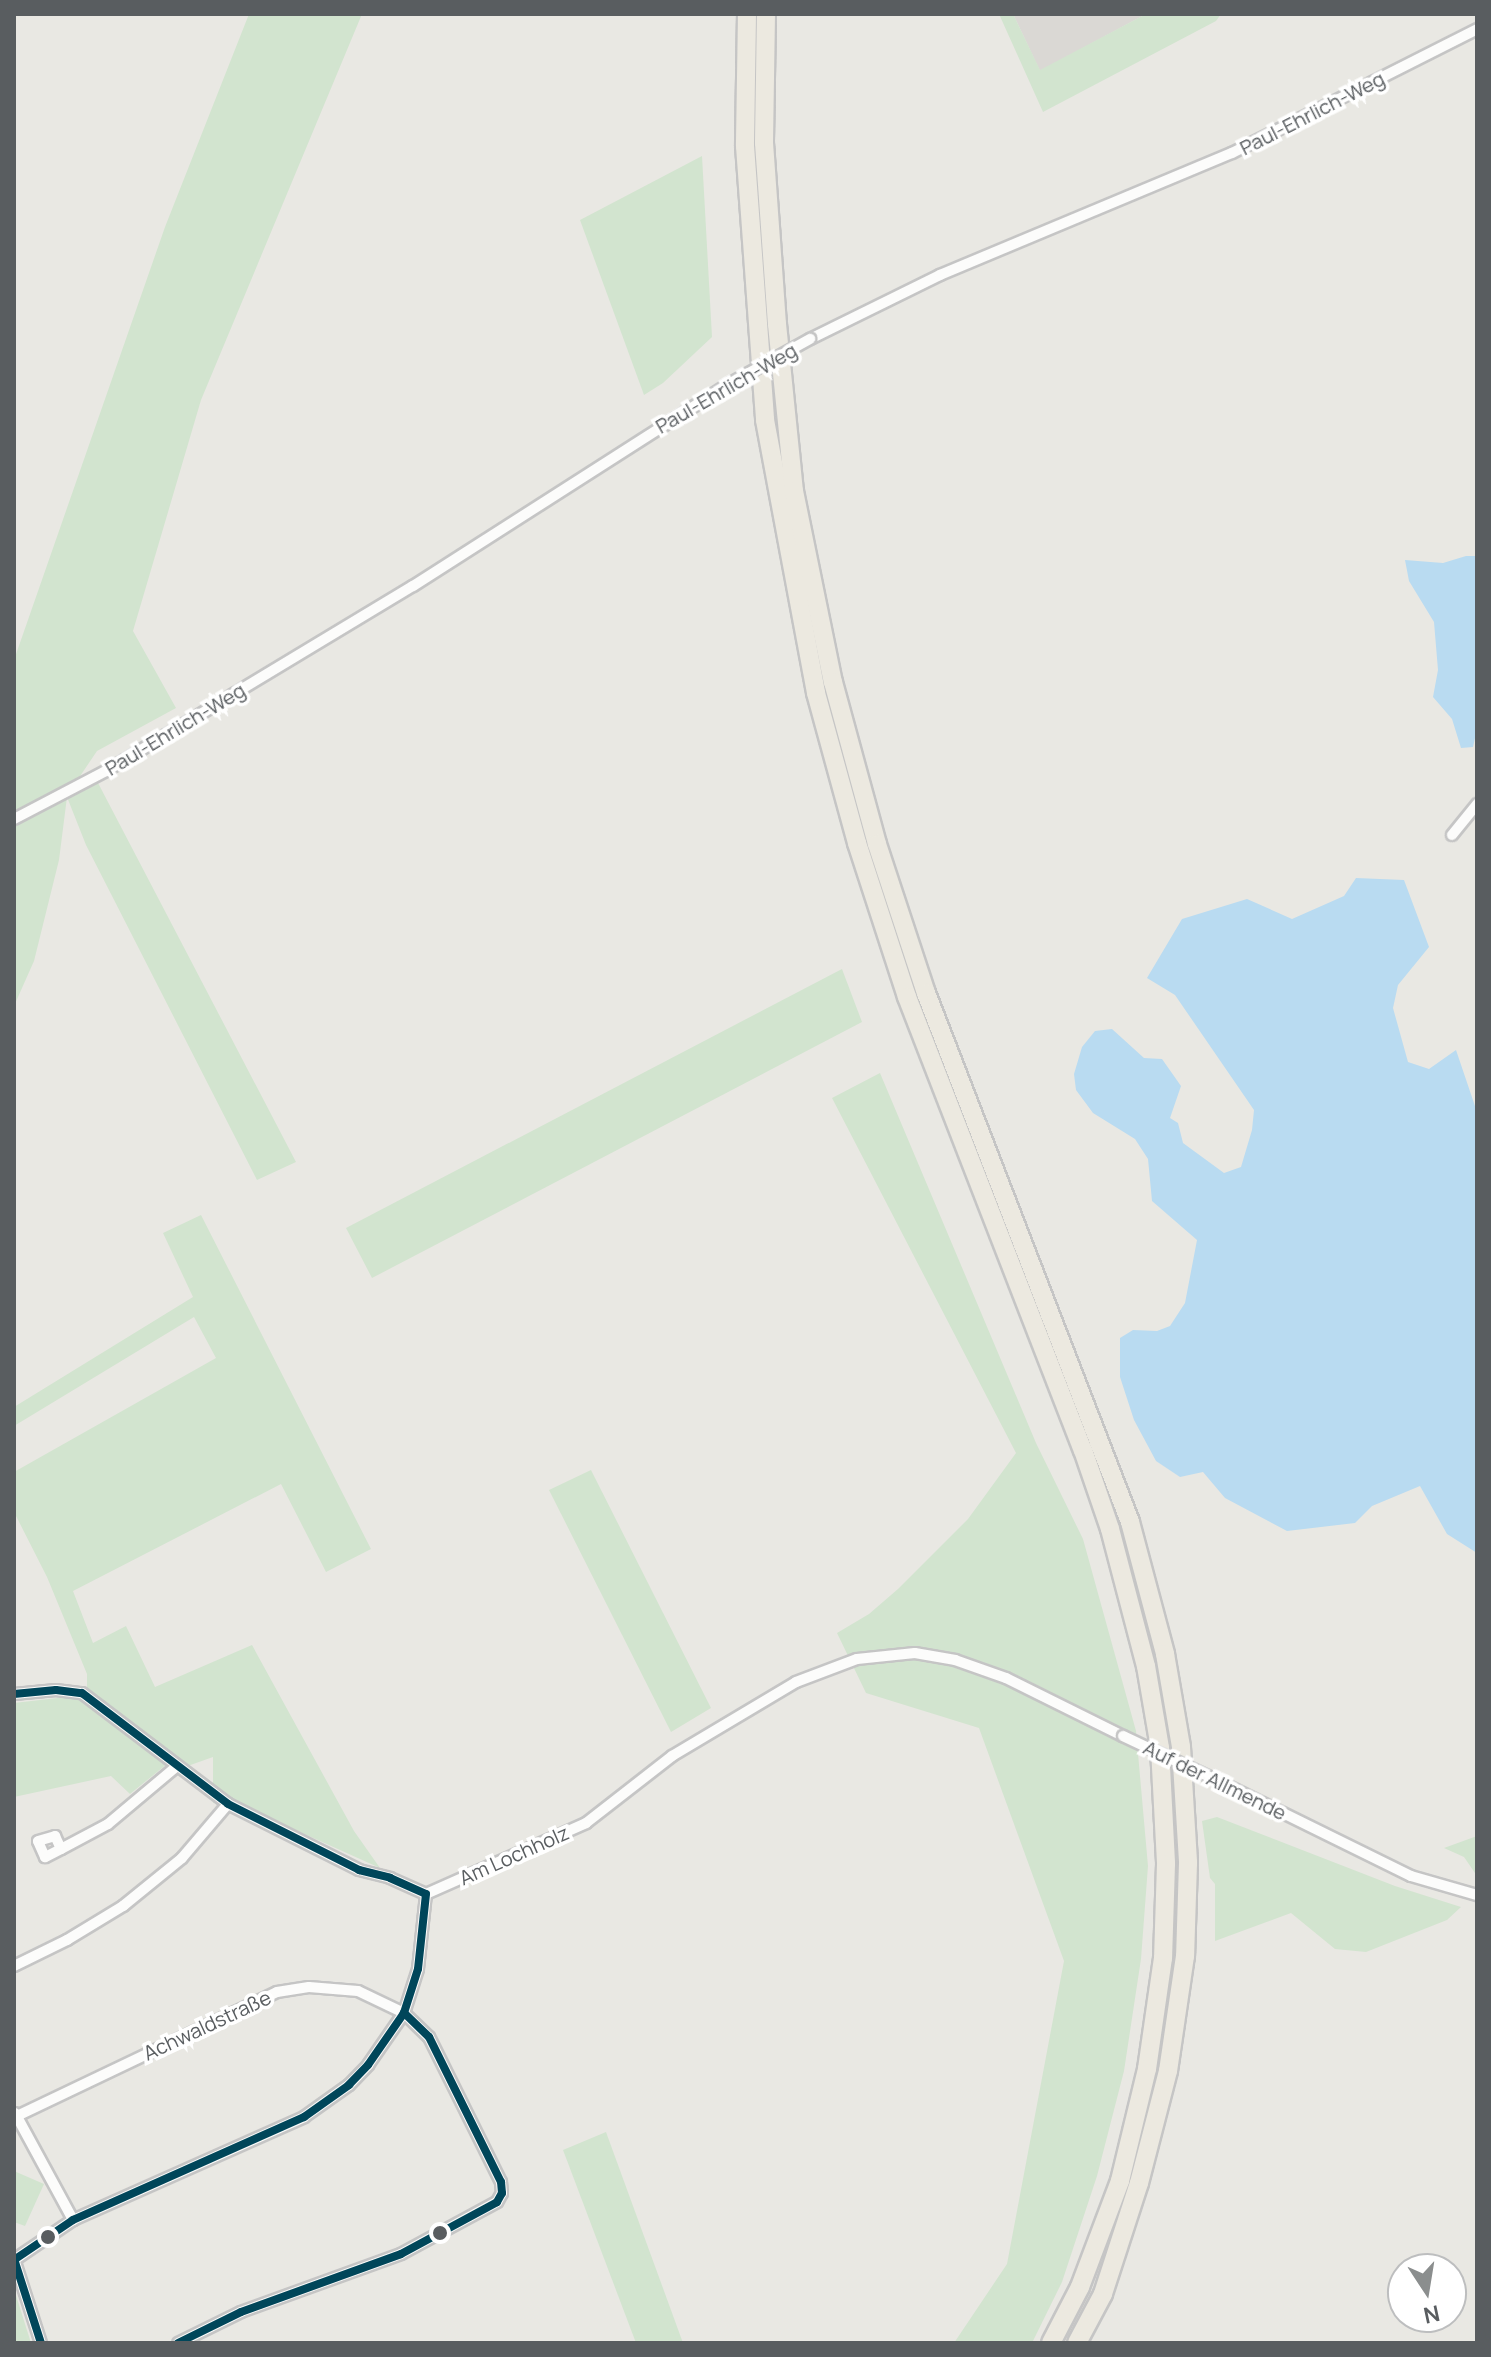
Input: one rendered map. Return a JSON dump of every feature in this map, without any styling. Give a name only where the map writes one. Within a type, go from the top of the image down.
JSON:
[{"type":"highway","points":[[747,14],[745,146],[765,420],[816,693],[857,843],[907,997],[1083,1450],[1110,1529],[1146,1666],[1160,1748],[1166,1864],[1163,1958],[1147,2069],[1120,2181],[1080,2287],[1051,2343]]},
{"type":"highway","points":[[766,14],[764,143],[777,324],[794,491],[833,682],[877,844],[926,993],[1130,1522],[1165,1654],[1181,1747],[1188,1863],[1185,1956],[1168,2071],[1139,2183],[1107,2280],[1077,2343]]},
{"type":"street","name":"Paul-Ehrlich-Weg","points":[[14,819],[106,771],[386,603],[729,384],[810,339],[940,275],[1232,153],[1477,29]]},
{"type":"street","points":[[1452,835],[1477,804]]},
{"type":"street","name":"Am Lochholz","points":[[426,1894],[586,1823],[672,1756],[796,1682],[857,1659],[915,1653],[955,1660]]},
{"type":"street","name":"Auf der Allmende","points":[[955,1660],[1006,1678],[1411,1876],[1477,1895]]},
{"type":"street","points":[[14,1694],[56,1690],[82,1693],[228,1804],[359,1870],[390,1878],[426,1894],[418,1969],[404,2013],[368,2065],[329,2102],[308,2115],[73,2220],[14,2260],[41,2343]]},
{"type":"street","points":[[61,1849],[108,1824],[176,1767]]},
{"type":"street","points":[[14,1966],[67,1940],[158,1880],[182,1858],[228,1804]]},
{"type":"street","name":"Achwaldstraße","points":[[15,2113],[277,1992],[334,1987],[377,1997],[404,2013],[429,2037],[501,2182],[502,2193],[497,2202],[401,2254],[241,2312],[178,2343]]},
{"type":"street","points":[[15,2113],[73,2220]]},
{"type":"shaded area","points":[[1013,14],[1146,14],[1040,71]]},
{"type":"green space","points":[[249,14],[362,14],[201,400],[133,631],[176,708],[97,751],[68,794],[97,781],[296,1162],[257,1180],[86,845],[67,797],[59,860],[34,961],[14,1006],[14,660],[165,227]]},
{"type":"green space","points":[[999,14],[1013,14],[1040,70],[1146,14],[1221,14],[1216,21],[1043,112]]},
{"type":"green space","points":[[702,156],[712,337],[663,383],[644,395],[580,220]]},
{"type":"green space","points":[[842,969],[862,1022],[372,1278],[346,1228]]},
{"type":"green space","points":[[880,1073],[1036,1443],[1083,1539],[1136,1731],[1148,1866],[1141,1959],[1124,2071],[1097,2176],[1062,2282],[1032,2343],[954,2343],[1007,2264],[1064,1961],[979,1728],[866,1693],[837,1633],[869,1614],[898,1589],[968,1519],[1016,1453],[832,1098]]},
{"type":"green space","points":[[201,1215],[371,1549],[326,1572],[281,1484],[73,1591],[93,1643],[126,1626],[155,1687],[252,1645],[354,1831],[380,1868],[240,1805],[213,1803],[213,1757],[182,1768],[87,1688],[87,1674],[47,1577],[14,1512],[14,1472],[216,1358],[194,1317],[14,1426],[14,1407],[193,1297],[163,1233]]},
{"type":"green space","points":[[591,1470],[711,1708],[671,1732],[549,1490]]},
{"type":"green space","points":[[75,1696],[167,1764],[130,1794],[111,1776],[14,1797],[14,1703]]},
{"type":"green space","points":[[1217,1817],[1395,1886],[1461,1907],[1447,1920],[1366,1952],[1335,1949],[1291,1913],[1215,1941],[1215,1884],[1210,1878],[1202,1821]]},
{"type":"green space","points":[[1477,1836],[1477,1876],[1464,1857],[1444,1848]]},
{"type":"green space","points":[[606,2132],[683,2343],[636,2343],[563,2150]]},
{"type":"green space","points":[[14,2171],[44,2184],[25,2226],[14,2222]]},
{"type":"green space","points":[[14,2289],[31,2343],[14,2343]]},
{"type":"water","points":[[1477,556],[1477,729],[1473,747],[1461,748],[1452,719],[1433,697],[1438,670],[1434,622],[1409,581],[1405,560],[1443,563]]},
{"type":"water","points":[[1356,878],[1404,880],[1429,947],[1398,985],[1393,1008],[1408,1062],[1429,1069],[1456,1050],[1477,1112],[1477,1553],[1447,1534],[1420,1486],[1372,1506],[1355,1523],[1287,1531],[1225,1498],[1203,1472],[1180,1477],[1156,1461],[1134,1420],[1120,1377],[1120,1338],[1133,1330],[1157,1331],[1170,1326],[1185,1303],[1197,1240],[1152,1201],[1148,1159],[1135,1139],[1093,1113],[1076,1090],[1074,1074],[1082,1047],[1095,1031],[1112,1029],[1144,1058],[1162,1059],[1181,1086],[1170,1118],[1178,1123],[1183,1143],[1224,1173],[1241,1167],[1252,1130],[1254,1110],[1175,995],[1147,978],[1182,919],[1247,899],[1292,919],[1344,896]]},
{"type":"transit line","points":[[14,1694],[56,1690],[82,1693],[228,1804],[359,1870],[390,1878],[426,1894],[418,1969],[404,2013],[368,2065],[349,2085],[304,2117],[73,2220],[14,2260]]},
{"type":"transit line","points":[[178,2343],[241,2312],[401,2254],[497,2202],[502,2193],[501,2182],[429,2037],[404,2013]]},
{"type":"transit line","points":[[14,2259],[41,2343]]}]
